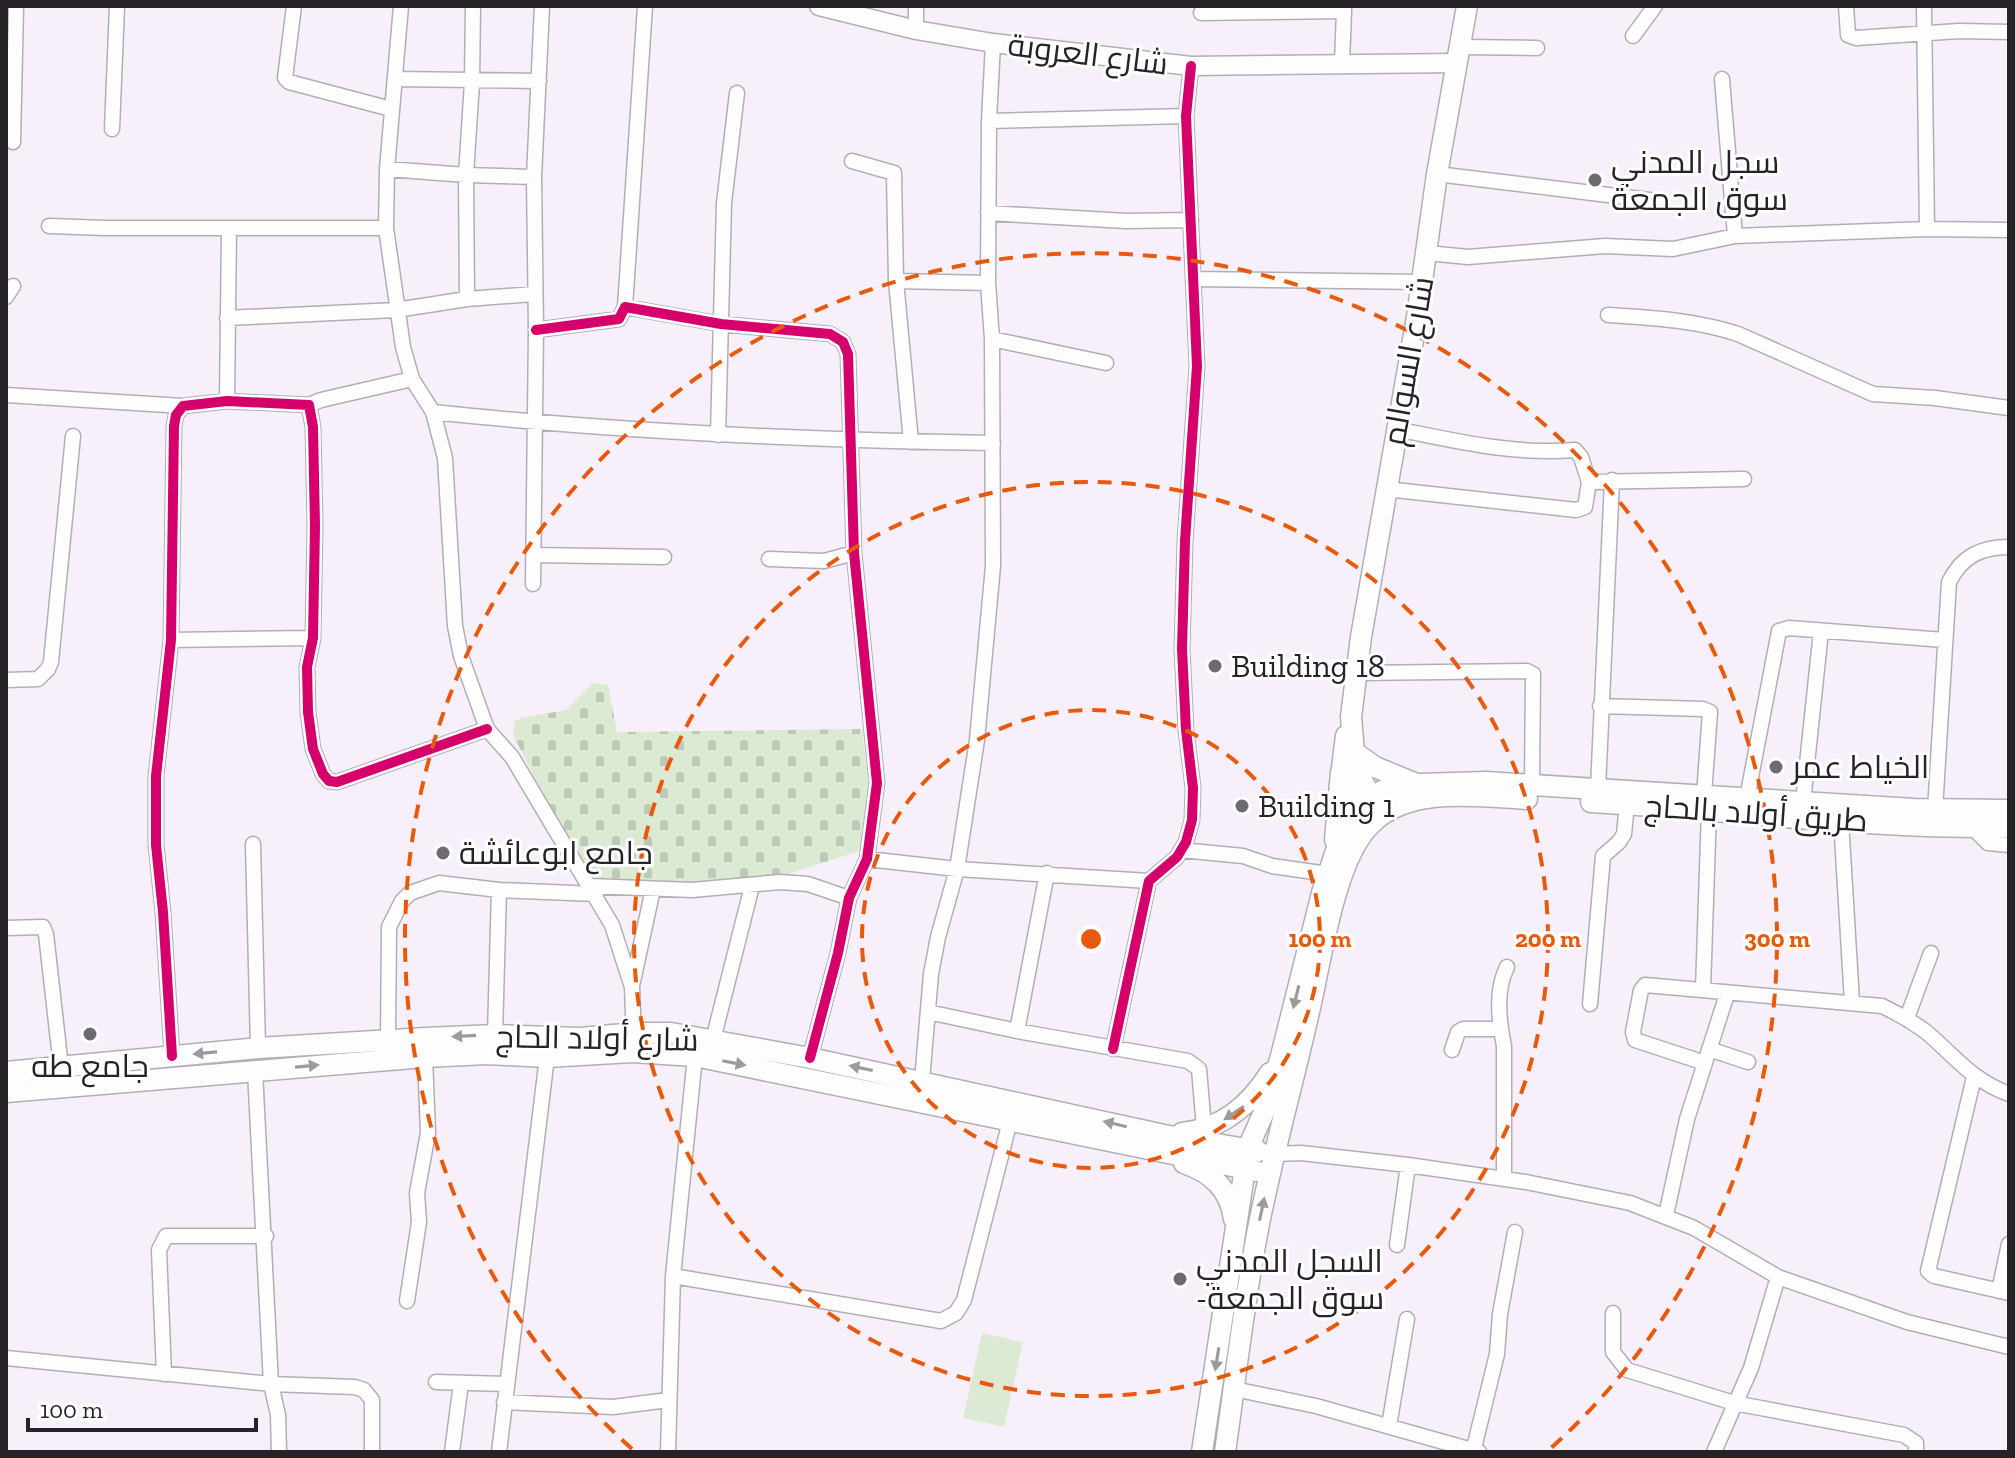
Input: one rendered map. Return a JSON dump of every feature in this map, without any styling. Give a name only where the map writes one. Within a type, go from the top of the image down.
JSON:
[{"type":"main road","name":"شارع السوالم","points":[[1330,867],[1348,760],[1346,732],[1351,717],[1427,253],[1437,174],[1467,6]]},
{"type":"main road","points":[[1370,812],[1348,760],[1361,760],[1418,784]]},
{"type":"main road","points":[[1225,1452],[1258,1229],[1271,1164],[1294,1081],[1335,898],[1357,842],[1384,790],[1418,784],[1507,791]]},
{"type":"main road","name":"طريق أولاد بالحاج","points":[[1507,791],[1532,785],[1598,789],[1841,820],[2009,827]]},
{"type":"main road","name":"طريق أولاد بالحاج","points":[[1507,791],[1627,804],[1747,798],[1935,810],[2009,810]]},
{"type":"main road","points":[[1202,1452],[1246,1158],[1281,1056],[1330,867],[1341,836],[1370,812],[1420,798],[1507,791]]},
{"type":"main road","name":"شارع أولاد الحاج","points":[[6,1092],[425,1057],[487,1054],[547,1057],[671,1033],[922,1081],[1162,1143]]},
{"type":"main road","name":"شارع أولاد الحاج","points":[[6,1072],[258,1048],[495,1035],[580,1038],[634,1042],[1010,1121],[1162,1143],[1271,1164]]},
{"type":"main road","points":[[1162,1143],[1228,1119],[1246,1106],[1281,1056]]},
{"type":"main road","points":[[1162,1143],[1220,1184],[1227,1194],[1234,1216],[1234,1245]]},
{"type":"street","points":[[112,129],[117,6]]},
{"type":"street","points":[[294,6],[285,78],[289,82],[391,109]]},
{"type":"street","points":[[401,6],[391,109],[386,228],[403,347],[412,379],[433,412],[445,458],[455,626],[470,687],[487,729],[512,757],[593,890],[612,925],[632,987]]},
{"type":"street","points":[[467,299],[466,175],[473,6]]},
{"type":"street","points":[[533,584],[534,177],[542,6]]},
{"type":"street","points":[[536,330],[619,319],[625,307],[645,6]]},
{"type":"street","name":"شارع العروبة","points":[[819,6],[916,30],[993,43],[1191,66],[1342,63],[1458,55]]},
{"type":"street","points":[[916,6],[916,30]]},
{"type":"street","points":[[1633,36],[1655,6]]},
{"type":"street","points":[[1846,6],[1848,35],[1856,38],[2009,32]]},
{"type":"street","points":[[1924,6],[1927,229]]},
{"type":"street","points":[[1201,13],[1344,9],[1342,63]]},
{"type":"street","points":[[12,15],[13,142]]},
{"type":"street","points":[[922,1081],[938,937],[957,869],[977,740],[991,604],[993,443],[988,213],[993,43]]},
{"type":"street","points":[[1458,55],[1537,48]]},
{"type":"street","points":[[1113,1049],[1149,881],[1181,850],[1192,820],[1193,788],[1186,730],[1182,649],[1185,541],[1197,366],[1186,116],[1191,66]]},
{"type":"street","points":[[396,79],[539,81]]},
{"type":"street","points":[[1722,79],[1735,236]]},
{"type":"street","points":[[718,435],[724,203],[737,93]]},
{"type":"street","points":[[989,121],[1186,116]]},
{"type":"street","points":[[852,161],[894,173],[896,281],[911,442]]},
{"type":"street","points":[[387,169],[534,177]]},
{"type":"street","points":[[1437,174],[1657,201]]},
{"type":"street","points":[[988,213],[1126,221],[1191,220]]},
{"type":"street","points":[[49,226],[386,228]]},
{"type":"street","points":[[227,401],[229,228]]},
{"type":"street","points":[[1427,253],[1468,257],[1605,246],[1673,249],[1735,236],[1927,229],[2009,230]]},
{"type":"street","points":[[1193,279],[1422,282]]},
{"type":"street","points":[[896,281],[988,283]]},
{"type":"street","points":[[227,318],[396,310],[467,299],[534,294]]},
{"type":"street","points":[[625,307],[721,324],[830,334],[843,342],[850,366],[854,553],[877,783],[867,859],[849,898],[810,1058]]},
{"type":"street","points":[[1608,315],[1683,320],[1715,326],[1873,394],[2009,408]]},
{"type":"street","points":[[992,339],[1106,363]]},
{"type":"street","points":[[6,395],[183,406],[227,401],[309,405],[412,379]]},
{"type":"street","points":[[309,405],[313,427],[315,526],[313,638],[307,667],[308,712],[313,749],[323,774],[329,781],[337,782],[487,729]]},
{"type":"street","points":[[172,1056],[156,845],[156,776],[171,640],[174,426],[176,415],[183,406]]},
{"type":"street","points":[[433,412],[533,423],[718,435],[993,443]]},
{"type":"street","points":[[1386,489],[1576,510],[1585,507],[1588,502],[1589,482],[1581,457],[1575,450],[1528,452],[1488,448],[1396,429]]},
{"type":"street","points":[[6,680],[38,679],[51,662],[73,436]]},
{"type":"street","points":[[1589,482],[1744,479]]},
{"type":"street","points":[[1598,789],[1612,480]]},
{"type":"street","points":[[1935,810],[1949,582],[1957,566],[1971,554],[1992,547],[2009,547]]},
{"type":"street","points":[[769,559],[824,561],[854,553]]},
{"type":"street","points":[[534,555],[664,557]]},
{"type":"street","points":[[1747,798],[1779,631],[1789,628],[1944,640]]},
{"type":"street","points":[[1803,802],[1821,631]]},
{"type":"street","points":[[171,640],[313,638]]},
{"type":"street","points":[[1356,673],[1527,671],[1533,674],[1532,785]]},
{"type":"street","points":[[1600,706],[1703,709],[1710,712],[1703,989]]},
{"type":"street","points":[[1590,1004],[1603,856],[1624,834],[1627,804]]},
{"type":"street","points":[[1841,820],[1852,1002]]},
{"type":"street","points":[[1972,827],[1988,843],[2009,845]]},
{"type":"street","points":[[253,844],[258,1048]]},
{"type":"street","points":[[1181,850],[1243,856],[1272,866],[1330,867]]},
{"type":"street","points":[[867,859],[957,869],[1149,881]]},
{"type":"street","points":[[1017,1031],[1047,873]]},
{"type":"street","points":[[388,1042],[389,927],[402,901],[410,893],[439,883],[499,890],[593,890],[752,886],[780,882],[808,884],[849,898]]},
{"type":"street","points":[[713,1040],[752,886]]},
{"type":"street","points":[[634,1042],[632,987],[653,889]]},
{"type":"street","points":[[495,1035],[499,890]]},
{"type":"street","points":[[6,928],[37,926],[43,927],[46,934],[61,1067]]},
{"type":"street","points":[[1907,1018],[1931,953]]},
{"type":"street","points":[[1504,1179],[1504,1046],[1500,989],[1507,967]]},
{"type":"street","points":[[1748,1062],[1638,1041],[1633,1035],[1641,990],[1645,985],[1882,1006],[1907,1018],[1974,1077],[2009,1094]]},
{"type":"street","points":[[1666,1215],[1678,1155],[1727,994]]},
{"type":"street","points":[[928,1012],[1188,1061],[1199,1069],[1204,1128]]},
{"type":"street","points":[[1452,1050],[1458,1032],[1463,1029],[1501,1029]]},
{"type":"street","points":[[668,1452],[673,1276],[695,1056]]},
{"type":"street","points":[[407,1301],[419,1222],[417,1193],[428,1133],[425,1057]]},
{"type":"street","points":[[499,1452],[547,1057]]},
{"type":"street","points":[[255,1071],[266,1236],[271,1384],[278,1415],[279,1452]]},
{"type":"street","points":[[1974,1077],[1928,1271],[1934,1276],[2004,1292],[2009,1244]]},
{"type":"street","points":[[673,1276],[941,1321],[956,1313],[964,1300],[1010,1121]]},
{"type":"street","points":[[1271,1164],[1301,1153],[1504,1179],[1630,1203],[1694,1228],[1778,1277],[1907,1322],[2009,1347]]},
{"type":"street","points":[[1397,1245],[1408,1165]]},
{"type":"street","points":[[1234,1389],[1316,1406],[1475,1451],[1497,1354],[1500,1314],[1515,1232]]},
{"type":"street","points":[[164,1374],[159,1250],[162,1241],[166,1236],[266,1236]]},
{"type":"street","points":[[1714,1452],[1751,1368],[1778,1277]]},
{"type":"street","points":[[1613,1313],[1613,1352],[1627,1370],[1734,1403],[1904,1435],[1916,1443],[1916,1452]]},
{"type":"street","points":[[1389,1426],[1407,1319]]},
{"type":"street","points":[[6,1358],[271,1384],[355,1387],[364,1390],[372,1400],[372,1452]]},
{"type":"street","points":[[436,1382],[506,1384]]},
{"type":"street","points":[[452,1452],[461,1383]]},
{"type":"street","points":[[504,1402],[613,1407],[668,1400]]},
{"type":"green space","points":[[593,683],[608,685],[617,732],[862,729],[869,791],[862,850],[752,886],[590,886],[513,735],[515,721],[566,710]]},
{"type":"green space","points":[[982,1333],[1023,1342],[1004,1427],[963,1418]]},
{"type":"cycle path","points":[[1113,1049],[1149,881],[1177,857],[1186,842],[1192,820],[1193,788],[1186,730],[1182,649],[1185,541],[1197,366],[1186,116],[1191,66]]},
{"type":"cycle path","points":[[536,330],[619,319],[625,307],[721,324],[830,334],[843,342],[848,354],[854,553],[877,783],[867,859],[849,898],[810,1058]]},
{"type":"cycle path","points":[[172,1056],[156,845],[156,776],[171,640],[174,426],[176,415],[183,406],[227,401],[309,405],[313,427],[315,526],[313,638],[307,667],[308,712],[313,749],[329,781],[337,782],[487,729]]},
{"type":"place","name":"سجل المدني سوق الجمعة","points":[[1595,180]]},
{"type":"place","name":"Building 18","points":[[1215,666]]},
{"type":"place","name":"الخياط عمر","points":[[1776,767]]},
{"type":"place","name":"Building 1","points":[[1242,806]]},
{"type":"place","name":"جامع ابوعائشة","points":[[443,853]]},
{"type":"place","name":"جامع طه","points":[[90,1034]]},
{"type":"place","name":"السجل المدني -سوق الجمعة","points":[[1180,1279]]}]
